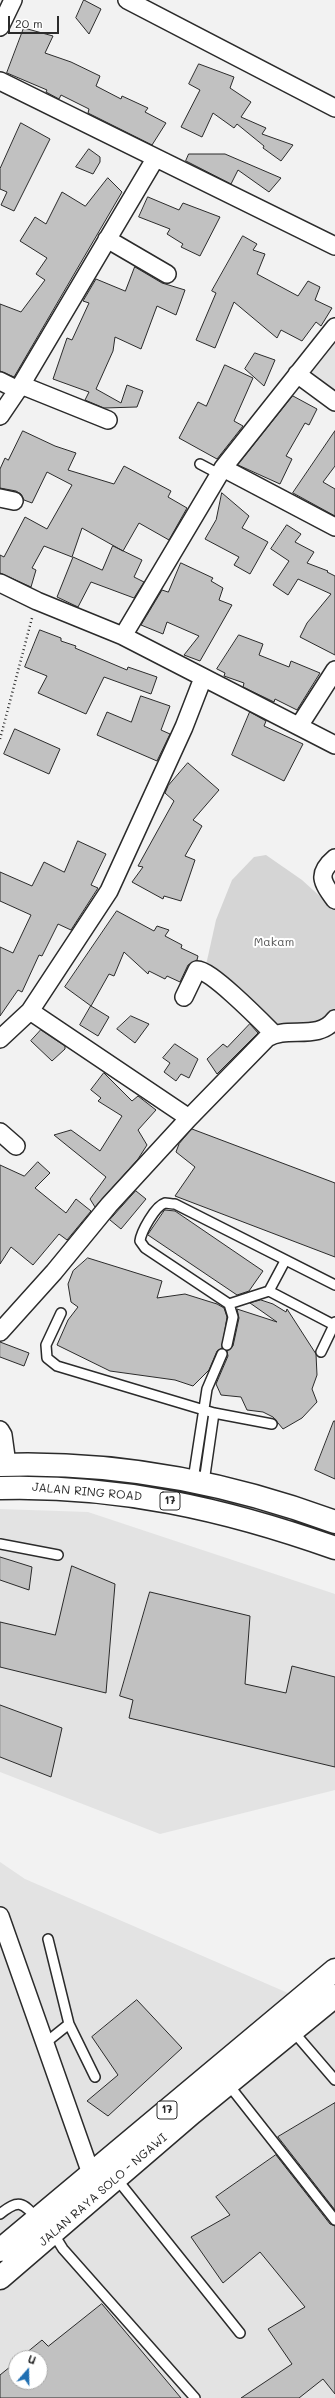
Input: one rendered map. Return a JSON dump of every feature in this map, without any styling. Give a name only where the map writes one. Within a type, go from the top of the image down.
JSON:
[{"type":"highway","name":"JALAN RING ROAD","points":[[4,1465],[99,1467],[199,1481],[252,1494],[335,1522]]},
{"type":"highway","name":"JALAN RING ROAD","points":[[0,1488],[95,1491],[167,1500],[240,1517],[335,1548]]},
{"type":"highway","name":"JALAN RAYA SOLO - NGAWI","points":[[0,2278],[46,2226],[102,2178],[335,1970]]},
{"type":"highway","name":"JALAN RAYA SOLO - NGAWI","points":[[102,2178],[228,2084],[335,1996]]},
{"type":"highway","name":"JALAN RAYA SOLO - NGAWI","points":[[0,2250],[46,2226]]},
{"type":"street","points":[[0,27],[13,0]]},
{"type":"street","points":[[127,0],[335,108]]},
{"type":"street","points":[[0,81],[335,246]]},
{"type":"street","points":[[0,416],[19,388],[155,158]]},
{"type":"street","points":[[107,239],[167,274]]},
{"type":"street","points":[[123,636],[221,471],[335,327]]},
{"type":"street","points":[[297,374],[335,402]]},
{"type":"street","points":[[0,381],[108,420]]},
{"type":"street","points":[[221,471],[335,527]]},
{"type":"street","points":[[0,583],[37,601],[123,636],[335,745]]},
{"type":"street","points":[[299,726],[335,670]]},
{"type":"street","points":[[0,1039],[30,1011],[109,891],[184,727],[203,678]]},
{"type":"street","points":[[335,858],[327,865],[322,876],[325,886],[335,900]]},
{"type":"street","points":[[184,997],[197,970],[203,970],[225,988],[274,1034]]},
{"type":"street","points":[[30,1011],[189,1118]]},
{"type":"street","points":[[0,1332],[54,1272],[109,1205],[189,1118],[267,1038],[274,1034],[310,1033],[322,1030],[335,1019]]},
{"type":"street","points":[[0,1132],[16,1146]]},
{"type":"street","points":[[0,1430],[3,1435],[4,1465]]},
{"type":"street","points":[[0,1916],[44,2044],[102,2178]]},
{"type":"lane","points":[[200,464],[221,471]]},
{"type":"lane","points":[[227,1344],[233,1318],[229,1304],[144,1248],[140,1241],[141,1233],[158,1208],[165,1203],[175,1204],[335,1285]]},
{"type":"lane","points":[[229,1304],[269,1291],[285,1261]]},
{"type":"lane","points":[[269,1291],[334,1324],[321,1352]]},
{"type":"lane","points":[[61,1313],[46,1345],[47,1358],[57,1366],[214,1414],[272,1424]]},
{"type":"lane","points":[[199,1481],[204,1410],[210,1378],[222,1354]]},
{"type":"lane","points":[[199,1481],[214,1414]]},
{"type":"lane","points":[[0,1544],[58,1556]]},
{"type":"lane","points":[[48,1938],[69,2024],[95,2077]]},
{"type":"lane","points":[[44,2044],[69,2024]]},
{"type":"lane","points":[[292,2030],[335,2080]]},
{"type":"lane","points":[[228,2084],[335,2220]]},
{"type":"lane","points":[[102,2178],[240,2333]]},
{"type":"lane","points":[[0,2214],[13,2204],[19,2203],[26,2206],[46,2226],[64,2249],[195,2398]]},
{"type":"path","points":[[0,739],[37,601]]},
{"type":"shaded area","points":[[335,326],[335,406],[297,374]]},
{"type":"shaded area","points":[[0,1509],[88,1512],[335,1594],[335,1790],[160,1834],[0,1772]]},
{"type":"shaded area","points":[[0,1862],[25,1879],[288,1993],[335,1958],[335,2398],[0,2398]]},
{"type":"green space","name":"Makam","points":[[266,855],[302,880],[335,910],[335,1010],[325,1021],[277,1027],[206,965],[216,920],[232,880],[254,857]]},
{"type":"building","points":[[84,0],[101,9],[89,34],[76,18]]},
{"type":"building","points":[[24,28],[53,36],[45,53],[71,62],[100,76],[96,86],[121,99],[122,96],[148,108],[145,112],[166,123],[152,145],[88,113],[89,109],[61,95],[59,99],[46,92],[47,90],[7,73]]},
{"type":"building","points":[[199,64],[234,77],[230,88],[251,102],[241,117],[266,128],[262,134],[293,145],[281,161],[263,148],[264,146],[237,124],[234,128],[213,113],[202,137],[181,127],[200,90],[189,84]]},
{"type":"building","points":[[21,123],[50,139],[14,211],[1,205],[7,192],[0,189],[0,169]]},
{"type":"building","points":[[89,149],[100,157],[100,162],[93,174],[76,167]]},
{"type":"building","points":[[189,154],[225,154],[281,178],[269,192],[238,170],[231,184],[186,161]]},
{"type":"building","points":[[108,178],[122,192],[14,377],[0,371],[0,304],[21,312],[45,280],[36,274],[47,258],[20,241],[35,217],[46,224],[62,192],[85,206]]},
{"type":"building","points":[[148,197],[179,210],[183,203],[220,217],[200,256],[181,247],[183,244],[167,234],[170,229],[139,217]]},
{"type":"building","points":[[243,236],[257,244],[253,250],[265,254],[257,274],[298,296],[308,281],[320,287],[315,300],[332,308],[321,326],[316,322],[302,341],[281,330],[277,338],[234,302],[215,348],[196,340],[216,293],[212,291]]},
{"type":"building","points":[[135,267],[162,283],[185,290],[176,315],[157,306],[141,349],[115,337],[113,351],[96,389],[121,403],[127,385],[143,391],[137,407],[104,408],[85,400],[89,392],[53,379],[67,338],[72,340],[89,303],[83,301],[96,279],[125,291]]},
{"type":"building","points":[[255,353],[275,360],[264,386],[245,369]]},
{"type":"building","points":[[225,365],[253,378],[234,421],[243,426],[217,459],[179,438],[198,402],[206,406]]},
{"type":"building","points":[[293,396],[317,409],[309,425],[305,423],[286,456],[292,459],[280,484],[238,465]]},
{"type":"building","points":[[23,431],[55,446],[76,453],[68,470],[114,484],[124,466],[171,491],[168,497],[187,508],[169,540],[139,523],[123,551],[82,528],[72,557],[44,546],[32,568],[36,570],[31,587],[0,573],[0,555],[4,557],[25,517],[47,529],[72,485],[47,472],[32,503],[24,500],[21,494],[16,491],[0,488],[0,469],[5,458],[8,460]]},
{"type":"building","points":[[335,431],[335,466],[323,482],[335,489],[335,516],[293,493]]},
{"type":"building","points":[[222,493],[249,516],[242,528],[268,542],[250,574],[234,565],[239,557],[205,539],[216,520]]},
{"type":"building","points":[[287,525],[301,534],[295,542],[314,552],[307,563],[328,571],[327,572],[335,576],[335,655],[300,637],[307,623],[331,594],[298,579],[288,595],[273,585],[289,561],[271,549]]},
{"type":"building","points":[[113,546],[142,560],[134,577],[144,582],[134,598],[91,582],[78,607],[57,597],[73,557],[102,570]]},
{"type":"building","points":[[181,563],[213,578],[211,581],[223,588],[219,600],[232,605],[200,661],[184,655],[199,636],[167,622],[163,634],[141,625],[162,590],[168,592]]},
{"type":"building","points":[[40,630],[61,638],[61,641],[76,646],[75,648],[127,670],[128,667],[157,677],[151,694],[104,677],[86,714],[38,693],[47,676],[25,667]]},
{"type":"building","points":[[239,635],[263,644],[259,655],[289,667],[291,661],[320,673],[297,710],[275,699],[274,702],[243,687],[244,683],[224,676],[225,673],[217,669]]},
{"type":"building","points":[[141,696],[170,706],[161,730],[170,734],[157,761],[97,735],[107,712],[131,722]]},
{"type":"building","points":[[250,712],[266,721],[264,726],[303,744],[284,781],[232,755]]},
{"type":"building","points":[[15,729],[60,749],[49,774],[4,754]]},
{"type":"building","points":[[188,763],[219,790],[193,820],[202,826],[185,856],[195,860],[181,901],[164,896],[163,899],[132,882],[143,867],[138,866],[174,801],[165,793],[168,786]]},
{"type":"building","points":[[78,841],[106,854],[91,885],[98,888],[71,930],[58,924],[42,956],[39,955],[22,992],[18,990],[0,1016],[0,947],[13,953],[31,915],[0,901],[0,872],[32,886],[44,862],[64,872]]},
{"type":"building","points":[[117,911],[154,931],[157,926],[169,930],[165,936],[182,945],[181,948],[198,956],[197,960],[188,965],[180,982],[167,976],[165,979],[149,971],[148,974],[124,952],[114,976],[109,974],[91,1006],[65,987]]},
{"type":"building","points":[[91,1006],[109,1017],[98,1036],[80,1025]]},
{"type":"building","points":[[131,1016],[149,1024],[135,1043],[117,1029]]},
{"type":"building","points":[[250,1024],[258,1033],[217,1074],[207,1059],[223,1044],[227,1047]]},
{"type":"building","points":[[41,1030],[65,1046],[65,1049],[52,1061],[31,1041]]},
{"type":"building","points":[[175,1044],[198,1059],[189,1078],[181,1074],[176,1081],[164,1072],[170,1063],[163,1058]]},
{"type":"building","points":[[104,1073],[132,1101],[138,1096],[156,1110],[138,1130],[147,1145],[138,1159],[95,1207],[90,1199],[106,1177],[54,1135],[71,1130],[100,1151],[122,1116],[98,1101],[101,1098],[91,1090]]},
{"type":"building","points":[[192,1129],[335,1183],[335,1257],[175,1196],[195,1167],[176,1152],[179,1144]]},
{"type":"building","points":[[38,1162],[50,1173],[35,1188],[66,1213],[76,1199],[91,1211],[67,1240],[59,1234],[33,1265],[11,1247],[0,1264],[0,1165],[24,1176]]},
{"type":"building","points":[[136,1191],[146,1199],[121,1229],[110,1220]]},
{"type":"building","points":[[165,1210],[175,1211],[263,1271],[249,1291],[237,1295],[148,1235]]},
{"type":"building","points":[[88,1258],[162,1281],[157,1298],[185,1294],[217,1304],[224,1308],[227,1317],[222,1348],[217,1351],[209,1370],[193,1386],[175,1380],[110,1371],[57,1345],[68,1320],[78,1307],[71,1302],[68,1284],[73,1271]]},
{"type":"building","points":[[261,1300],[273,1304],[286,1312],[287,1309],[316,1354],[317,1375],[312,1389],[317,1402],[302,1418],[283,1429],[273,1417],[263,1412],[247,1410],[241,1397],[221,1395],[216,1384],[228,1356],[227,1351],[233,1346],[239,1318],[237,1309],[277,1322],[250,1303]]},
{"type":"building","points":[[0,1342],[29,1353],[24,1366],[0,1357]]},
{"type":"building","points":[[335,1421],[335,1479],[315,1470]]},
{"type":"building","points":[[0,1557],[32,1567],[29,1590],[0,1580]]},
{"type":"building","points":[[72,1566],[115,1584],[106,1693],[0,1667],[0,1622],[55,1635]]},
{"type":"building","points":[[150,1592],[250,1616],[245,1684],[286,1693],[292,1666],[335,1677],[335,1767],[129,1718],[133,1700],[120,1696]]},
{"type":"building","points":[[0,1705],[62,1728],[51,1777],[0,1757]]},
{"type":"building","points":[[137,2000],[182,2048],[108,2116],[87,2101],[118,2075],[92,2037]]},
{"type":"building","points":[[335,2103],[335,2210],[278,2137]]},
{"type":"building","points":[[276,2155],[330,2224],[335,2226],[335,2394],[323,2379],[299,2398],[241,2398],[292,2364],[268,2329],[305,2307],[260,2252],[223,2283],[191,2237],[230,2215],[216,2197]]},
{"type":"building","points":[[102,2304],[181,2398],[0,2398],[0,2375],[8,2368],[8,2390],[48,2390],[48,2350],[30,2350],[42,2340],[48,2346]]}]
